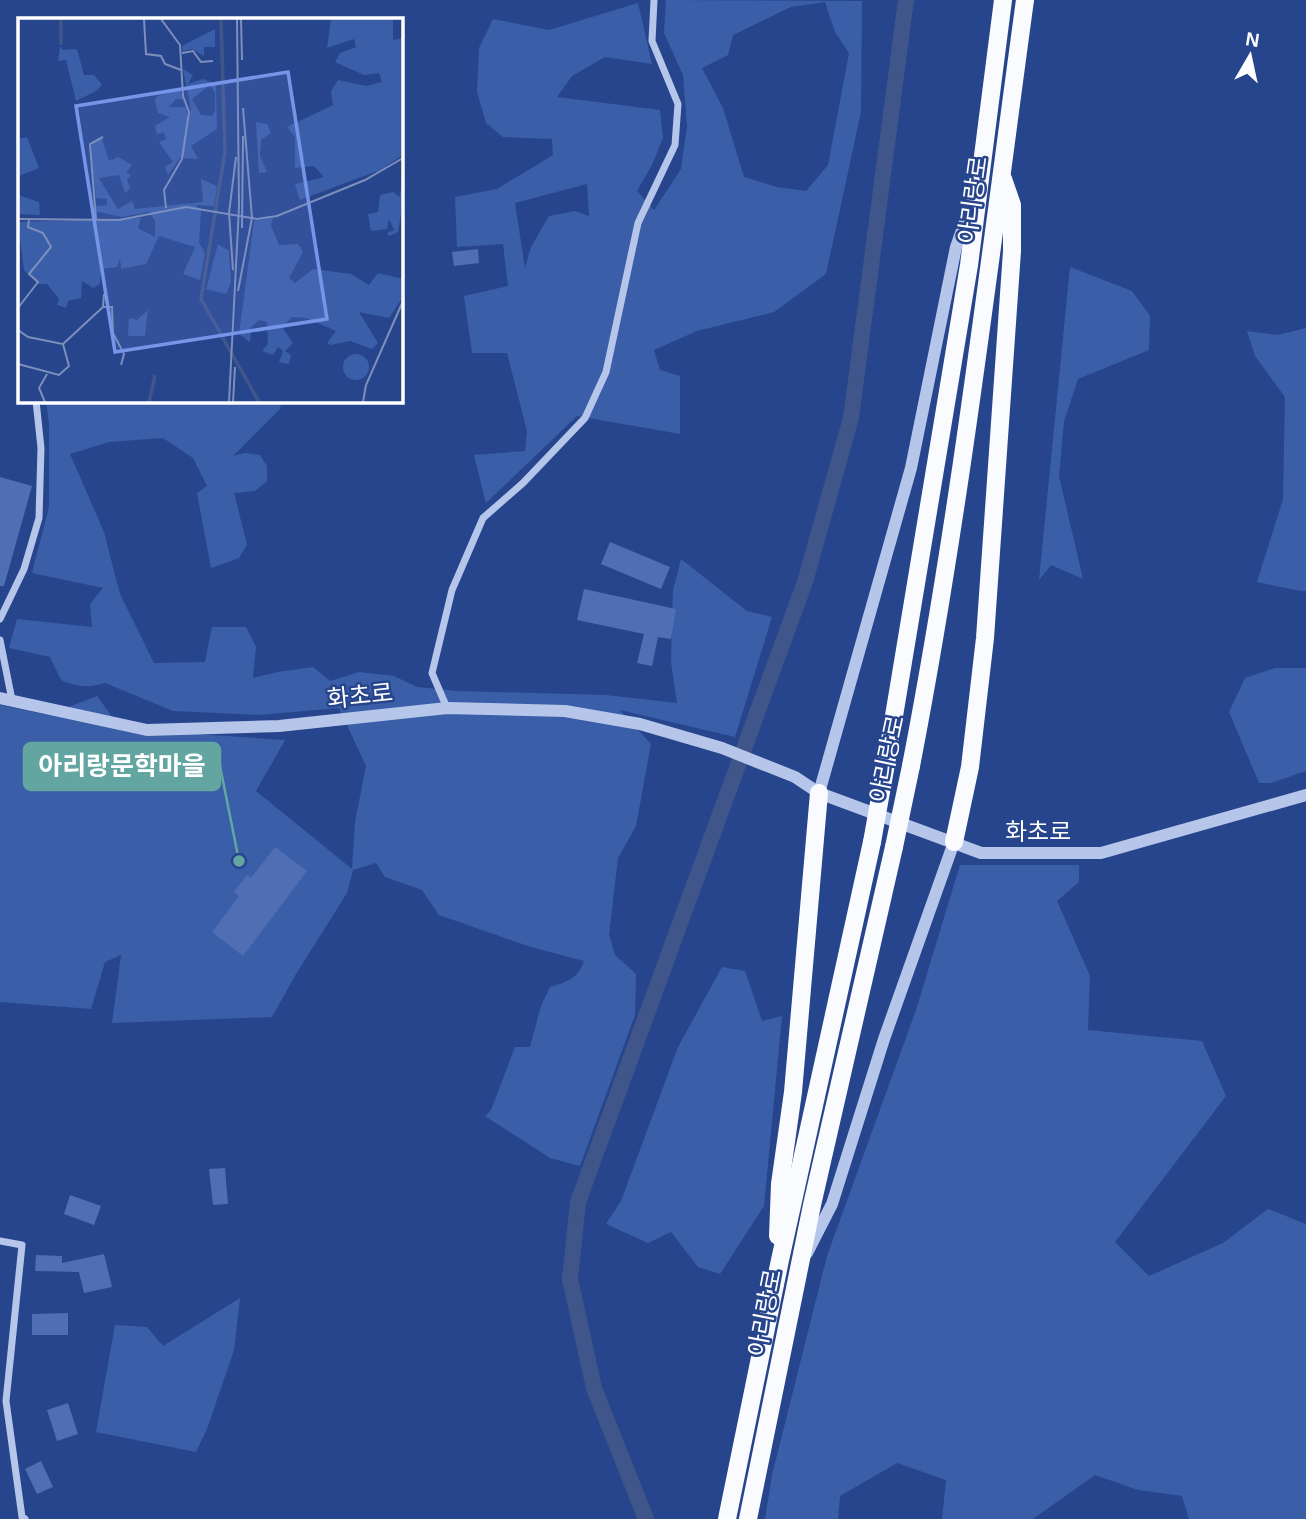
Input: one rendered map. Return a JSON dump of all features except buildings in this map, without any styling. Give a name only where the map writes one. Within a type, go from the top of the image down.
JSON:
[{"type":"main road","name":"아리랑로","points":[[727,1519],[780,1260],[872,842],[969,265],[1003,0]]},
{"type":"main road","name":"아리랑로","points":[[748,1519],[799,1269],[911,766],[941,600],[1025,0]]},
{"type":"main road","points":[[954,842],[970,767],[985,638],[1012,251],[1012,205],[1001,174]]},
{"type":"main road","points":[[780,1260],[777,1223],[780,1184],[793,1092],[819,793]]},
{"type":"street","points":[[447,708],[432,673],[452,590],[483,518],[523,483],[585,418],[606,372],[638,223],[675,145],[678,104],[652,41],[654,0]]},
{"type":"street","points":[[819,793],[911,468],[956,247],[980,179]]},
{"type":"street","points":[[0,619],[24,569],[39,518],[41,448],[36,402]]},
{"type":"street","points":[[0,640],[6,700]]},
{"type":"street","name":"화초로","points":[[6,700],[147,730],[279,726],[447,708],[565,711],[640,724],[722,748],[795,777],[819,793],[981,853],[1101,853],[1306,795]]},
{"type":"street","points":[[799,1269],[832,1204],[884,1039],[954,842]]},
{"type":"street","points":[[0,1241],[22,1245],[6,1401],[22,1517],[25,1519]]},
{"type":"shaded area","points":[[666,0],[862,1],[861,112],[826,274],[774,312],[697,331],[654,350],[660,370],[680,376],[680,434],[577,416],[486,503],[474,455],[525,451],[527,431],[507,353],[472,353],[464,296],[508,286],[503,244],[457,247],[455,197],[497,189],[553,155],[552,139],[503,137],[486,123],[477,92],[479,48],[493,19],[549,30],[638,3],[652,64],[605,57],[572,76],[557,97],[660,110],[663,138],[637,191],[654,210],[681,169],[687,126],[683,75],[664,33]],"holes":[[[825,2],[835,32],[849,53],[828,165],[806,191],[777,187],[744,177],[723,108],[702,68],[728,55],[733,35],[791,7]],[[587,184],[589,216],[575,211],[549,216],[531,247],[525,268],[515,203]]]},
{"type":"shaded area","points":[[1070,267],[1132,291],[1150,316],[1149,350],[1078,379],[1064,421],[1059,476],[1083,579],[1051,565],[1039,580]]},
{"type":"shaded area","points":[[1306,328],[1306,591],[1301,591],[1257,582],[1283,499],[1285,397],[1255,356],[1247,331],[1278,335]]},
{"type":"shaded area","points":[[46,402],[278,402],[281,408],[233,456],[245,453],[260,455],[267,466],[267,481],[255,491],[234,493],[247,545],[239,558],[211,568],[197,493],[207,486],[193,458],[163,438],[109,442],[70,454],[104,532],[120,594],[154,663],[205,662],[212,627],[246,627],[256,647],[253,678],[313,667],[330,681],[359,672],[394,676],[417,687],[457,691],[606,695],[677,703],[671,662],[673,590],[681,559],[747,611],[772,617],[735,737],[620,710],[651,744],[636,826],[618,858],[609,935],[615,955],[636,974],[635,1015],[580,1166],[550,1158],[485,1116],[491,1110],[515,1047],[530,1047],[541,1006],[550,987],[575,976],[584,961],[531,947],[439,915],[422,890],[385,877],[376,863],[353,870],[347,893],[272,1017],[112,1023],[121,955],[105,962],[91,1009],[0,1002],[0,705],[48,715],[97,696],[121,729],[285,740],[256,791],[352,869],[355,822],[366,766],[339,708],[259,715],[173,711],[105,683],[88,686],[61,680],[50,657],[9,648],[17,619],[92,627],[90,604],[103,588],[32,573],[49,507],[49,423]]},
{"type":"shaded area","points":[[1275,668],[1306,668],[1306,771],[1271,783],[1259,783],[1229,712],[1245,678]]},
{"type":"shaded area","points":[[960,865],[1079,865],[1079,882],[1057,901],[1090,976],[1088,1030],[1202,1041],[1226,1096],[1115,1242],[1149,1276],[1223,1243],[1268,1209],[1306,1224],[1306,1519],[1189,1519],[1182,1496],[1138,1490],[1095,1475],[1033,1519],[942,1519],[946,1480],[897,1463],[840,1496],[838,1519],[765,1519],[772,1475],[827,1256],[916,1010]]},
{"type":"shaded area","points":[[722,967],[745,971],[762,1021],[782,1016],[764,1206],[720,1274],[698,1267],[671,1232],[648,1243],[606,1224],[621,1201],[678,1047]]},
{"type":"shaded area","points":[[240,1298],[234,1350],[207,1429],[196,1452],[96,1432],[115,1325],[147,1327],[163,1346]]},
{"type":"waterway","points":[[646,1519],[594,1388],[570,1279],[578,1202],[805,582],[851,418],[906,0]]},
{"type":"place","name":"아리랑문학마을","points":[[239,861]]}]
